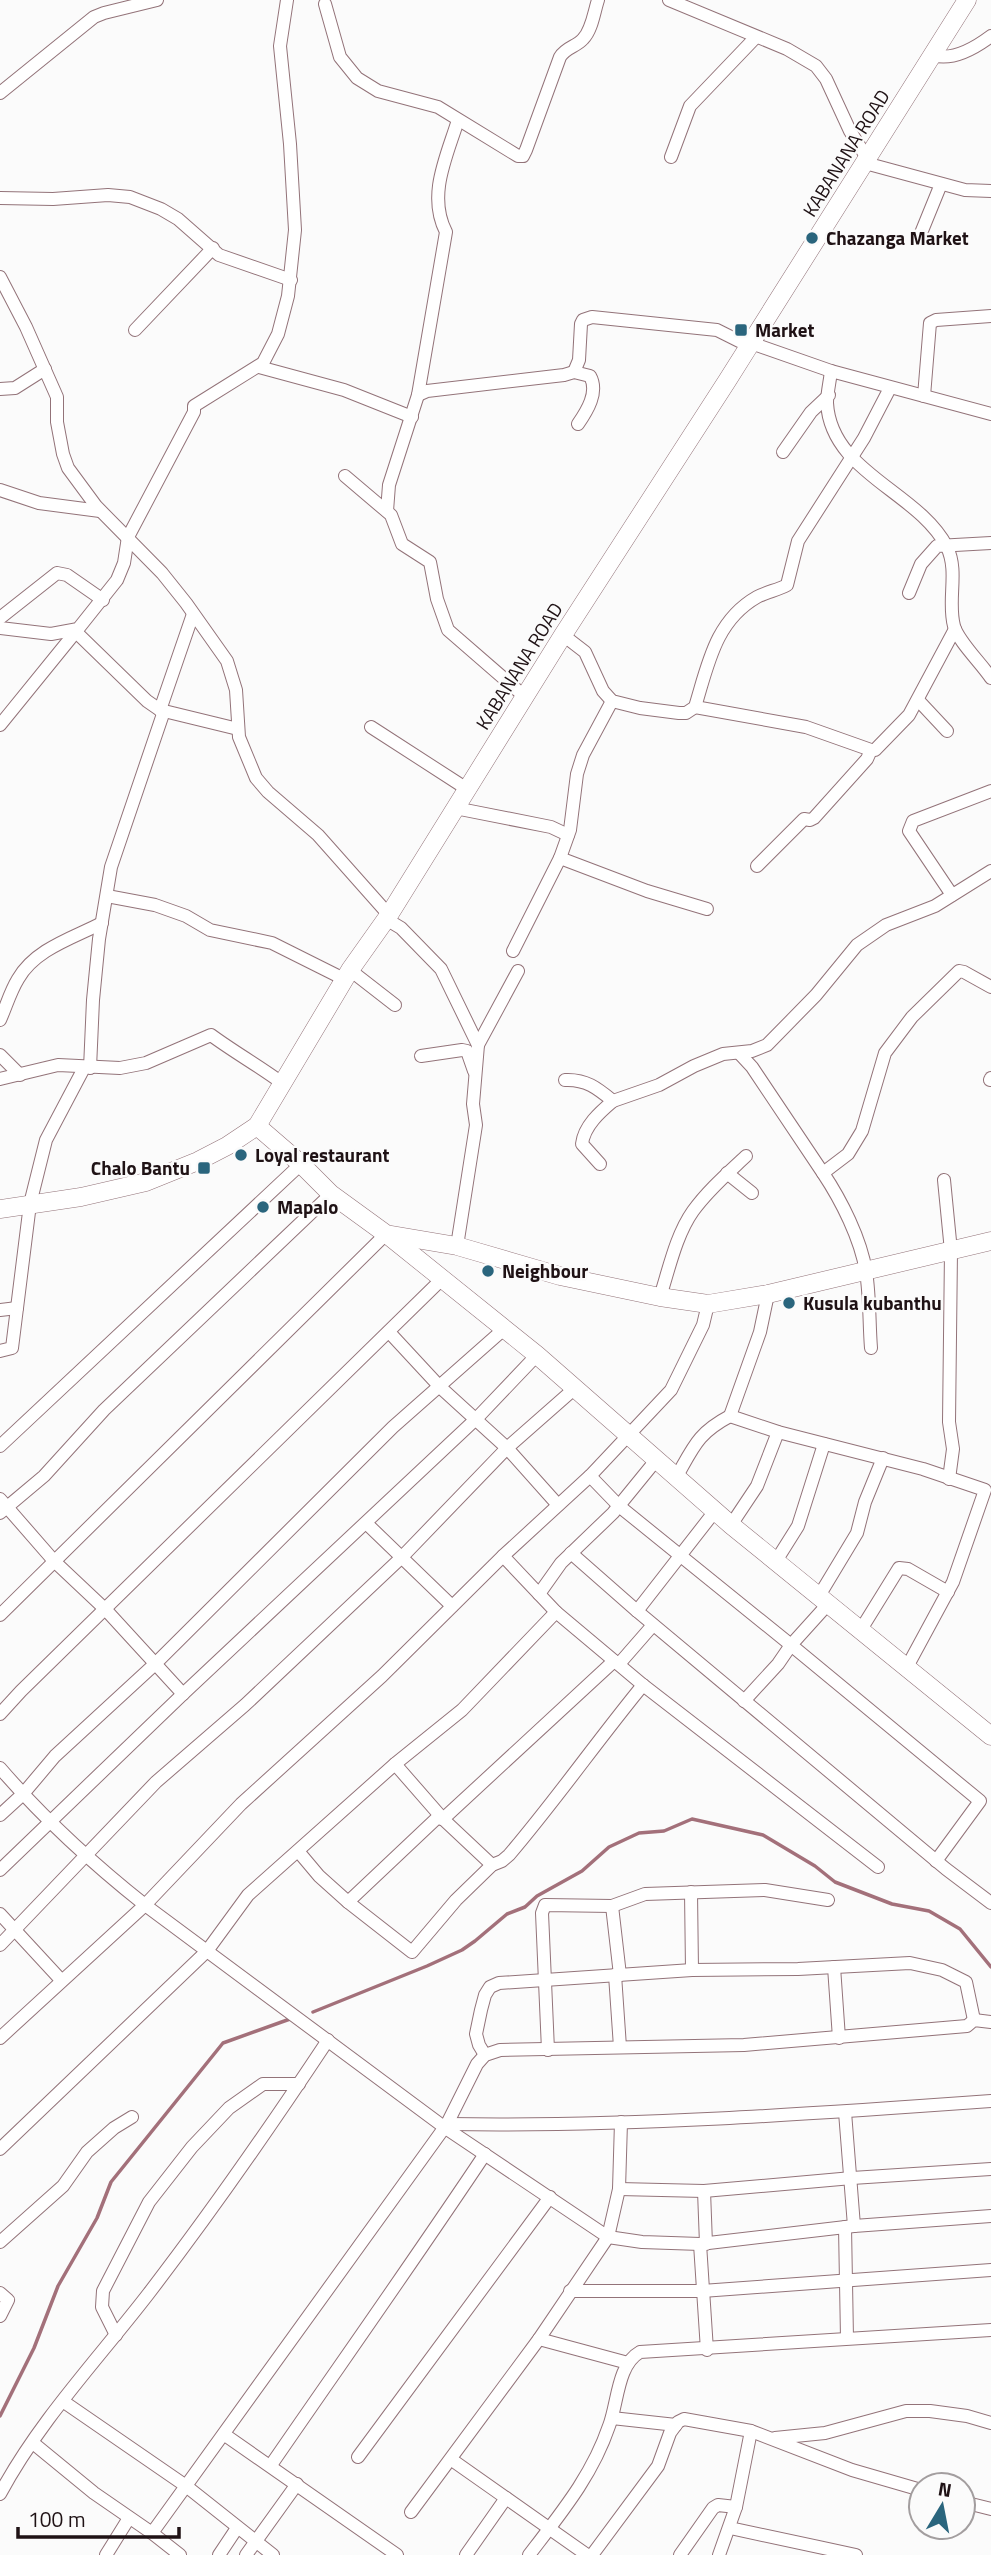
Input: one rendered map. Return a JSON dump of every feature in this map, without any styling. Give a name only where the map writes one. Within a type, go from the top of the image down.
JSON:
[{"type":"street","points":[[0,93],[94,17],[157,0]]},
{"type":"street","points":[[0,725],[103,600],[120,572],[128,537],[194,412],[194,405],[259,367],[269,354],[278,334],[290,280],[294,215],[280,46],[287,0]]},
{"type":"street","points":[[325,5],[340,57],[357,78],[378,90],[438,107],[512,154],[523,156],[560,57],[564,50],[586,36],[598,0]]},
{"type":"street","points":[[669,0],[800,54],[816,66],[826,79],[866,161],[965,190],[991,191]]},
{"type":"street","name":"KABANANA ROAD","points":[[0,1209],[104,1192],[166,1175],[227,1146],[257,1126],[347,975],[388,917],[524,696],[750,345],[967,0]]},
{"type":"street","points":[[933,55],[943,58],[974,48],[991,36]]},
{"type":"street","points":[[671,157],[690,106],[756,37]]},
{"type":"street","points":[[387,511],[389,485],[418,395],[446,232],[437,209],[438,183],[458,120]]},
{"type":"street","points":[[919,238],[941,184]]},
{"type":"street","points":[[0,198],[53,199],[108,195],[130,197],[178,219],[219,255],[290,280]]},
{"type":"street","points":[[135,330],[213,248]]},
{"type":"street","points":[[0,277],[57,397],[57,422],[65,461],[72,475],[100,511],[162,573],[231,670],[236,690],[241,747],[249,766],[262,786],[318,835],[388,917],[441,969],[478,1045]]},
{"type":"street","points":[[924,396],[930,323],[936,320],[991,316]]},
{"type":"street","points":[[574,372],[579,360],[581,324],[583,320],[592,317],[717,330],[750,345],[831,371],[991,414]]},
{"type":"street","points":[[259,367],[344,390],[412,417]]},
{"type":"street","points":[[0,389],[15,388],[45,369]]},
{"type":"street","points":[[831,371],[827,402],[838,438],[851,457],[925,516],[947,547],[953,565],[951,606],[955,629],[991,678]]},
{"type":"street","points":[[418,395],[427,391],[564,376],[574,372],[590,376],[594,382],[589,408],[578,424]]},
{"type":"street","points":[[563,635],[585,652],[603,691],[612,701],[678,713],[686,713],[695,707],[714,644],[744,606],[760,595],[787,585],[798,541],[851,457],[890,388]]},
{"type":"street","points":[[783,452],[811,412],[829,395]]},
{"type":"street","points":[[345,476],[387,511],[402,544],[430,562],[437,599],[449,630],[524,696]]},
{"type":"street","points":[[0,490],[51,505],[100,511]]},
{"type":"street","points":[[909,593],[921,564],[937,546],[991,543]]},
{"type":"street","points":[[0,618],[57,573],[67,575],[103,600]]},
{"type":"street","points":[[0,1351],[12,1348],[30,1204],[46,1140],[87,1068],[102,923],[111,867],[141,785],[193,614]]},
{"type":"street","points":[[0,628],[51,634],[77,631]]},
{"type":"street","points":[[695,707],[806,727],[871,750],[879,747],[902,724],[918,700],[955,629]]},
{"type":"street","points":[[77,631],[147,701],[162,710],[238,729]]},
{"type":"street","points":[[918,700],[947,731]]},
{"type":"street","points":[[513,951],[560,858],[568,835],[577,774],[583,755],[612,701]]},
{"type":"street","points":[[371,727],[467,789]]},
{"type":"street","points":[[757,866],[804,819],[814,818],[867,759],[871,750]]},
{"type":"street","points":[[952,895],[909,831],[909,826],[913,821],[991,791]]},
{"type":"street","points":[[455,808],[551,827],[568,835]]},
{"type":"street","points":[[560,858],[647,891],[707,909]]},
{"type":"street","points":[[600,1164],[582,1144],[583,1137],[592,1122],[613,1101],[659,1085],[706,1060],[768,1045],[816,995],[857,945],[886,925],[935,906],[991,871]]},
{"type":"street","points":[[107,896],[155,905],[186,916],[211,930],[272,943],[347,975],[395,1005]]},
{"type":"street","points":[[0,1020],[18,979],[30,962],[43,952],[102,923]]},
{"type":"street","points":[[457,1246],[476,1125],[473,1104],[478,1045],[518,971]]},
{"type":"street","points":[[822,1173],[848,1154],[862,1131],[885,1054],[912,1017],[959,971],[991,987]]},
{"type":"street","points":[[0,1079],[58,1066],[120,1068],[146,1063],[211,1035],[282,1083]]},
{"type":"street","points":[[421,1056],[467,1051],[474,1071]]},
{"type":"street","points":[[739,1053],[752,1067],[838,1195],[866,1271],[871,1348]]},
{"type":"street","points":[[0,1055],[20,1075]]},
{"type":"street","points":[[565,1080],[580,1079],[613,1101]]},
{"type":"street","points":[[257,1126],[331,1194],[386,1234],[537,1355],[731,1525],[991,1734]]},
{"type":"street","points":[[660,1297],[684,1227],[692,1212],[746,1156]]},
{"type":"street","points":[[3,1441],[301,1164]]},
{"type":"street","points":[[727,1173],[752,1193]]},
{"type":"street","points":[[944,1180],[951,1251],[949,1422],[953,1450],[949,1479]]},
{"type":"street","points":[[183,1694],[106,1609],[54,1561],[2,1506],[44,1476],[104,1410],[331,1194]]},
{"type":"street","points":[[386,1234],[457,1246],[560,1276],[708,1304],[768,1294],[991,1241]]},
{"type":"street","points":[[0,1615],[386,1234]]},
{"type":"street","points":[[0,1714],[442,1279]]},
{"type":"street","points":[[677,1476],[699,1437],[730,1416],[760,1332],[768,1294]]},
{"type":"street","points":[[0,2038],[145,1905],[242,1804],[372,1685],[503,1556],[590,1476],[671,1390],[703,1325],[708,1304]]},
{"type":"street","points":[[0,1310],[17,1308]]},
{"type":"street","points":[[0,1815],[23,1794],[55,1756],[155,1664],[393,1427],[504,1329]]},
{"type":"street","points":[[389,1332],[440,1387],[508,1448],[558,1504]]},
{"type":"street","points":[[0,1870],[477,1418],[537,1355]]},
{"type":"street","points":[[0,1945],[156,1782],[254,1696],[402,1557],[508,1448],[574,1389]]},
{"type":"street","points":[[730,1416],[778,1432],[883,1458],[988,1490],[947,1592],[908,1667]]},
{"type":"street","points":[[731,1525],[757,1486],[778,1432]]},
{"type":"street","points":[[776,1562],[798,1526],[824,1444]]},
{"type":"street","points":[[744,1701],[778,1664],[823,1600],[857,1533],[865,1502],[883,1458]]},
{"type":"street","points":[[539,1594],[571,1553],[620,1506],[657,1459]]},
{"type":"street","points":[[590,1476],[620,1506],[986,1805],[936,1861]]},
{"type":"street","points":[[636,1611],[715,1511]]},
{"type":"street","points":[[366,1523],[452,1606]]},
{"type":"street","points":[[571,1553],[636,1611],[936,1861],[991,1903]]},
{"type":"street","points":[[503,1556],[556,1612],[643,1685],[878,1867]]},
{"type":"street","points":[[860,1631],[899,1568],[908,1569],[947,1592]]},
{"type":"street","points":[[0,2149],[207,1951],[248,1895],[395,1764],[462,1710],[556,1612]]},
{"type":"street","points":[[443,1819],[653,1625]]},
{"type":"street","points":[[298,1851],[319,1876],[348,1902],[412,1952],[456,1900],[492,1865],[502,1861],[553,1804],[599,1739],[643,1685]]},
{"type":"street","points":[[395,1764],[443,1819],[492,1865]]},
{"type":"street","points":[[0,1768],[49,1822],[145,1905],[445,2126],[608,2236],[642,2242],[703,2244],[849,2227],[991,2216],[991,2230]]},
{"type":"street","points":[[348,1902],[437,1818],[443,1819]]},
{"type":"street","points":[[548,2050],[542,1913],[545,1905],[612,1906],[645,1894],[765,1890],[828,1900]]},
{"type":"street","points":[[691,1892],[692,1970]]},
{"type":"street","points":[[612,1906],[620,2047]]},
{"type":"street","points":[[0,1914],[61,1980]]},
{"type":"street","points":[[485,2055],[477,2034],[485,1995],[490,1987],[499,1983],[545,1978],[910,1963],[926,1965],[966,1982],[974,2020]]},
{"type":"street","points":[[834,1967],[839,2038]]},
{"type":"street","points":[[152,2533],[445,2126],[477,2064],[485,2055],[500,2050],[744,2045],[967,2026],[974,2020],[991,2022]]},
{"type":"street","points":[[0,2494],[33,2443],[255,2148],[328,2040]]},
{"type":"street","points":[[116,2335],[102,2307],[103,2291],[149,2202],[192,2147],[229,2108],[263,2084],[299,2084]]},
{"type":"street","points":[[445,2126],[538,2126],[845,2112],[991,2101]]},
{"type":"street","points":[[845,2112],[852,2178],[845,2279],[847,2338]]},
{"type":"street","points":[[0,2242],[63,2186],[87,2152],[132,2117]]},
{"type":"street","points":[[411,2512],[539,2339],[608,2236],[619,2189],[621,2122]]},
{"type":"street","points":[[271,2465],[402,2279],[485,2154]]},
{"type":"street","points":[[619,2189],[704,2191],[991,2169]]},
{"type":"street","points":[[704,2191],[702,2291],[707,2350]]},
{"type":"street","points":[[358,2457],[550,2197]]},
{"type":"street","points":[[570,2291],[702,2291],[991,2270]]},
{"type":"street","points":[[0,2293],[8,2300],[0,2316]]},
{"type":"street","points":[[529,2555],[580,2488],[605,2438],[628,2363],[640,2352],[707,2350],[847,2338],[991,2330]]},
{"type":"street","points":[[539,2339],[628,2363]]},
{"type":"street","points":[[64,2402],[186,2486],[273,2555]]},
{"type":"street","points":[[771,2438],[825,2433],[906,2411],[967,2416],[991,2423]]},
{"type":"street","points":[[612,2418],[676,2425]]},
{"type":"street","points":[[452,2460],[548,2530],[589,2555],[658,2466],[665,2444],[676,2425],[684,2419],[751,2431],[852,2470],[907,2486]]},
{"type":"street","points":[[719,2555],[736,2507],[751,2431]]},
{"type":"street","points":[[225,2435],[397,2555]]},
{"type":"street","points":[[33,2443],[93,2493],[180,2555]]},
{"type":"street","points":[[246,2555],[297,2484]]},
{"type":"street","points":[[466,2555],[506,2498]]},
{"type":"street","points":[[680,2555],[713,2508],[718,2505],[736,2507]]},
{"type":"street","points":[[106,2555],[129,2518]]},
{"type":"street","points":[[219,2555],[237,2528]]},
{"type":"street","points":[[730,2528],[856,2555]]},
{"type":"waterway","points":[[313,2012],[462,1950],[507,1914],[525,1907],[537,1896],[582,1871],[609,1847],[639,1833],[664,1831],[692,1819],[763,1835],[815,1866],[835,1882],[892,1904],[929,1911],[960,1929],[991,1967]]},
{"type":"waterway","points":[[0,2416],[34,2348],[58,2286],[97,2218],[111,2182],[223,2043],[290,2019]]},
{"type":"place","name":"Chazanga Market","points":[[812,238]]},
{"type":"place","name":"Market","points":[[741,330]]},
{"type":"place","name":"Loyal restaurant","points":[[241,1155]]},
{"type":"place","name":"Chalo Bantu","points":[[204,1168]]},
{"type":"place","name":"Mapalo","points":[[263,1207]]},
{"type":"place","name":"Neighbour","points":[[488,1271]]},
{"type":"place","name":"Kusula kubanthu","points":[[789,1303]]}]
